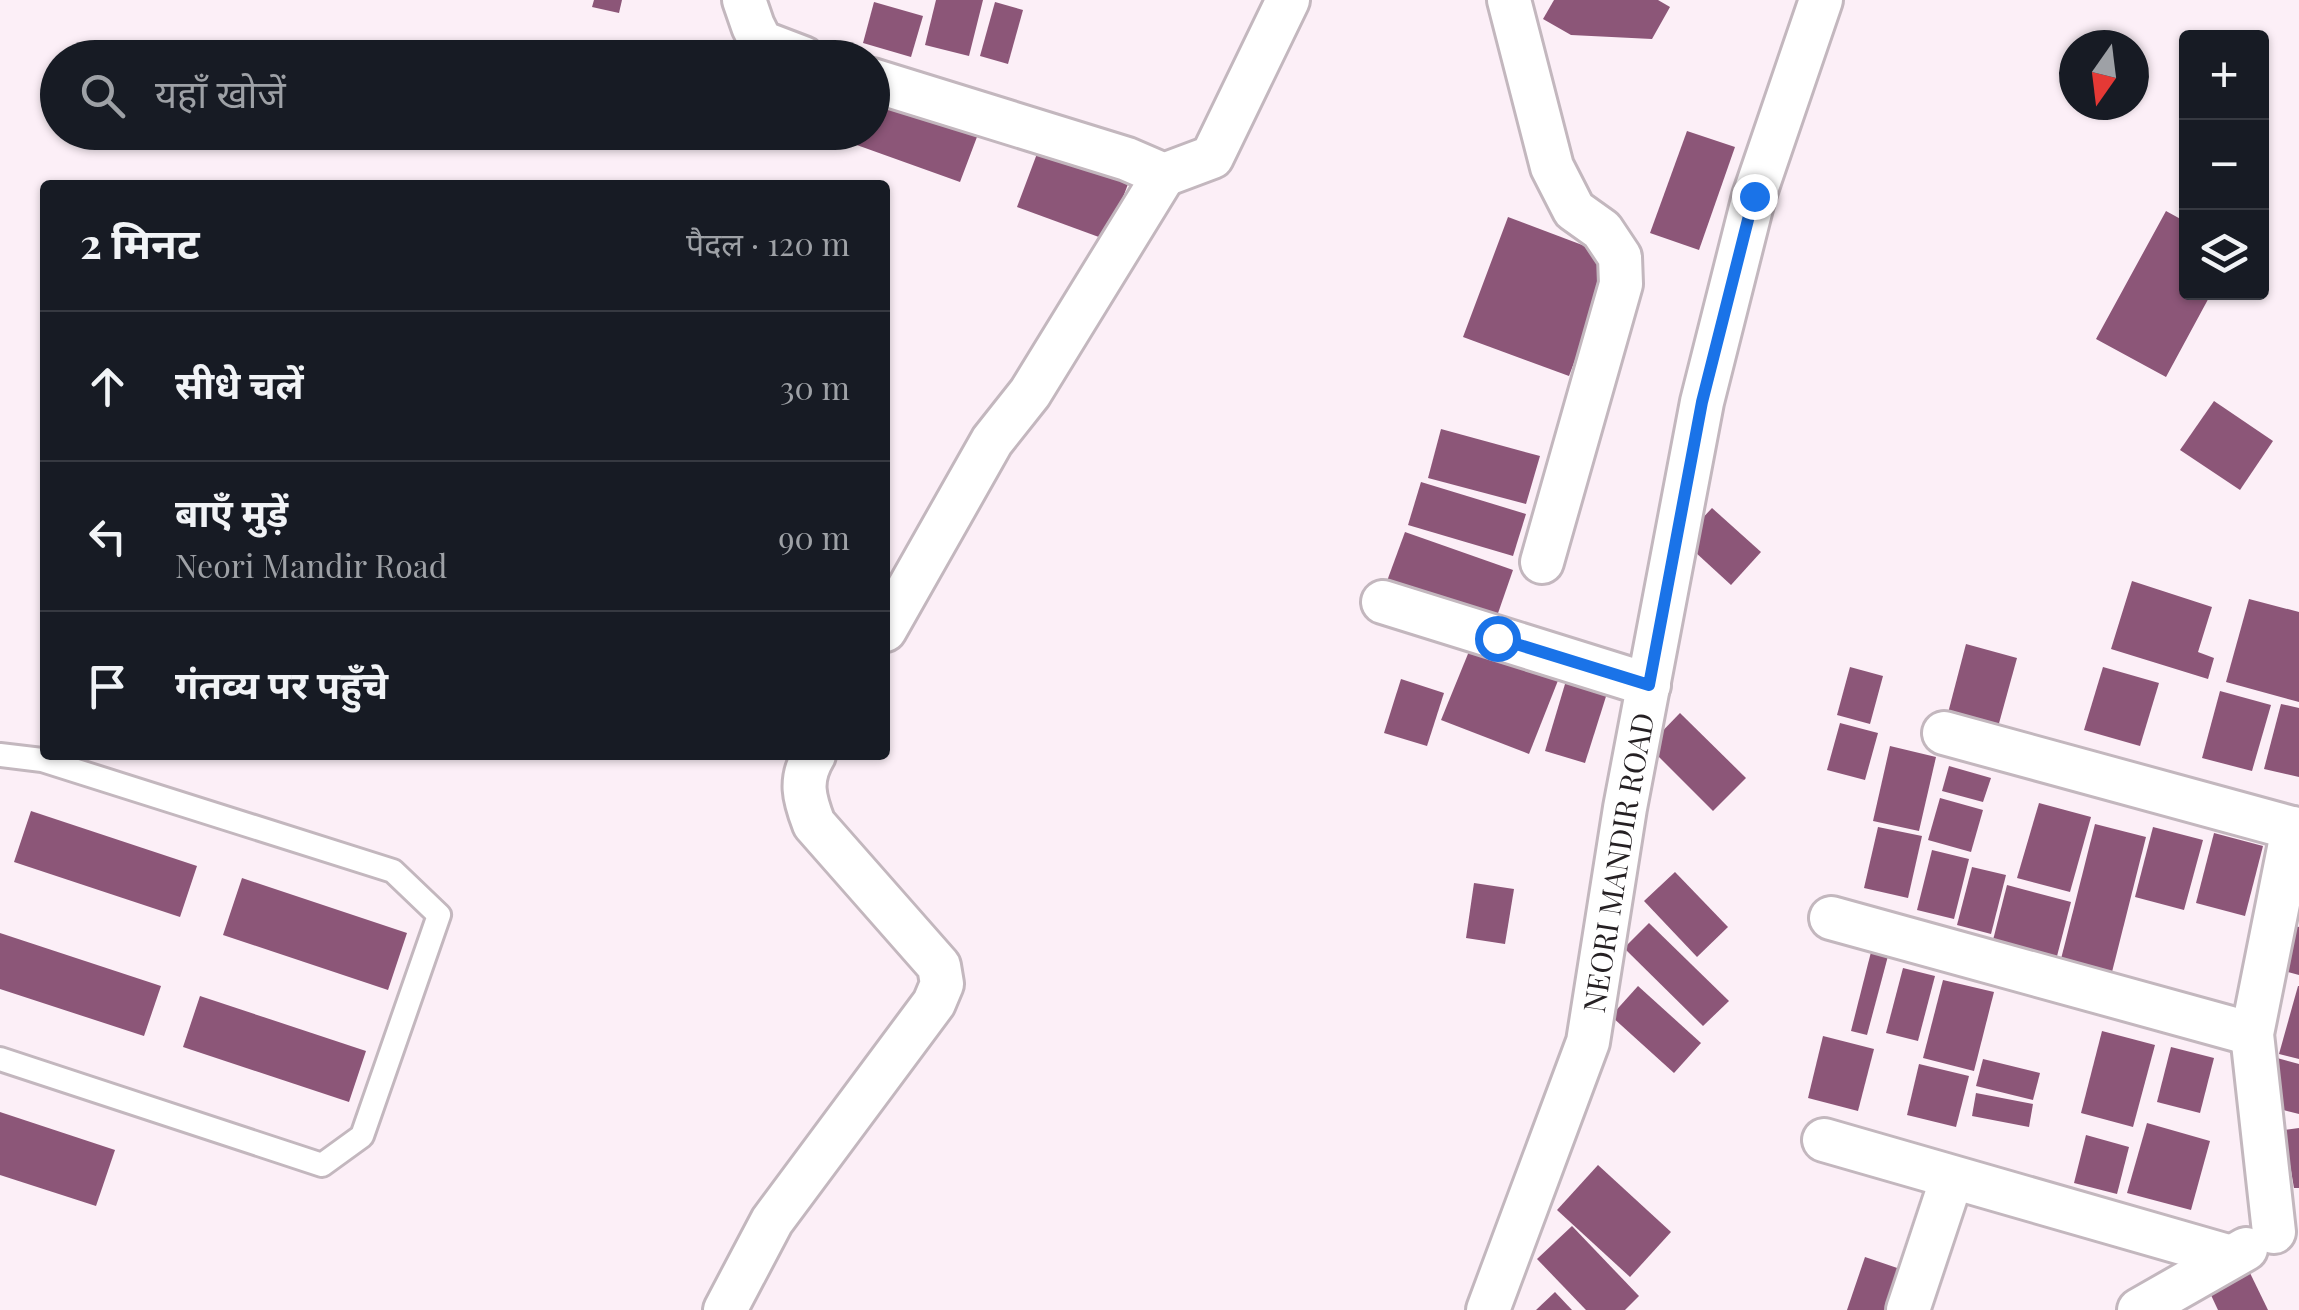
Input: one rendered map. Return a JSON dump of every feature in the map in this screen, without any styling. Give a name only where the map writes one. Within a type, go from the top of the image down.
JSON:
[{"type":"street","points":[[744,0],[761,40]]},
{"type":"street","points":[[890,621],[992,441],[1030,393],[1164,175],[1212,157],[1288,0]]},
{"type":"street","points":[[1509,0],[1552,166],[1574,210],[1602,230],[1620,258],[1620,284],[1542,562]]},
{"type":"street","name":"NEORI MANDIR ROAD","points":[[1488,1310],[1588,1042],[1625,808],[1702,402],[1749,215],[1820,0]]},
{"type":"street","points":[[890,86],[1127,159],[1164,175]]},
{"type":"street","points":[[1383,602],[1649,685]]},
{"type":"street","points":[[1944,733],[2296,829],[2252,1034],[2287,1226],[2139,1310]]},
{"type":"street","points":[[725,1310],[772,1221],[934,1003],[942,984],[939,966],[814,824],[802,784],[811,760]]},
{"type":"street","points":[[1831,918],[2252,1034]]},
{"type":"street","points":[[1824,1140],[2231,1257]]},
{"type":"street","points":[[1908,1310],[1952,1178]]},
{"type":"lane","points":[[0,755],[40,760]]},
{"type":"lane","points":[[0,1059],[322,1165],[362,1136],[438,914],[394,871],[42,760]]},
{"type":"building","points":[[594,0],[622,0],[619,13],[592,7]]},
{"type":"building","points":[[936,0],[983,0],[969,56],[925,45]]},
{"type":"building","points":[[1554,0],[1658,0],[1670,7],[1652,39],[1571,35],[1543,19]]},
{"type":"building","points":[[874,2],[923,16],[911,57],[890,51],[890,40],[864,40]]},
{"type":"building","points":[[995,2],[1023,10],[1008,64],[980,56]]},
{"type":"building","points":[[890,87],[983,121],[960,182],[871,150],[890,150]]},
{"type":"building","points":[[1687,131],[1735,147],[1699,250],[1650,233]]},
{"type":"building","points":[[1041,143],[1131,176],[1107,240],[1017,207]]},
{"type":"building","points":[[2166,211],[2179,218],[2179,300],[2208,300],[2166,377],[2096,339]]},
{"type":"building","points":[[1508,217],[1614,257],[1569,376],[1463,337]]},
{"type":"building","points":[[2214,401],[2273,441],[2240,490],[2180,450]]},
{"type":"building","points":[[1441,429],[1540,456],[1526,504],[1428,478]]},
{"type":"building","points":[[1421,482],[1526,514],[1513,556],[1408,525]]},
{"type":"building","points":[[1712,508],[1761,552],[1731,585],[1682,540]]},
{"type":"building","points":[[1405,532],[1513,570],[1496,619],[1387,581]]},
{"type":"building","points":[[2132,581],[2212,607],[2198,652],[2214,658],[2208,679],[2111,649]]},
{"type":"building","points":[[2249,599],[2299,612],[2299,702],[2226,682]]},
{"type":"building","points":[[1472,644],[1559,678],[1529,754],[1441,720]]},
{"type":"building","points":[[1966,644],[2017,658],[1998,727],[1948,713]]},
{"type":"building","points":[[1850,667],[1883,676],[1870,724],[1837,715]]},
{"type":"building","points":[[2103,667],[2159,683],[2140,746],[2084,730]]},
{"type":"building","points":[[1568,674],[1609,687],[1585,763],[1545,751]]},
{"type":"building","points":[[1401,679],[1444,693],[1427,746],[1384,733]]},
{"type":"building","points":[[2220,691],[2271,705],[2252,771],[2202,758]]},
{"type":"building","points":[[2281,704],[2299,708],[2299,777],[2264,769]]},
{"type":"building","points":[[1680,713],[1746,778],[1713,811],[1648,746]]},
{"type":"building","points":[[1840,723],[1878,733],[1865,780],[1827,770]]},
{"type":"building","points":[[1890,746],[1936,757],[1919,831],[1873,821]]},
{"type":"building","points":[[1949,766],[1991,778],[1983,802],[1942,791]]},
{"type":"building","points":[[1940,798],[1983,810],[1971,852],[1928,840]]},
{"type":"building","points":[[2039,803],[2091,817],[2070,892],[2017,878]]},
{"type":"building","points":[[31,811],[197,866],[180,917],[14,862]]},
{"type":"building","points":[[2095,824],[2146,837],[2110,980],[2059,967]]},
{"type":"building","points":[[1878,827],[1922,836],[1908,898],[1864,888]]},
{"type":"building","points":[[2153,827],[2203,840],[2184,910],[2135,897]]},
{"type":"building","points":[[2214,833],[2263,846],[2245,916],[2196,903]]},
{"type":"building","points":[[1932,850],[1969,859],[1954,919],[1917,910]]},
{"type":"building","points":[[1972,867],[2006,875],[1991,934],[1957,925]]},
{"type":"building","points":[[1675,872],[1728,927],[1697,957],[1644,901]]},
{"type":"building","points":[[242,878],[407,933],[388,990],[223,935]]},
{"type":"building","points":[[1474,883],[1514,889],[1505,944],[1466,938]]},
{"type":"building","points":[[2007,885],[2071,902],[2056,960],[1992,944]]},
{"type":"building","points":[[1649,923],[1729,1001],[1703,1026],[1624,948]]},
{"type":"building","points":[[2293,925],[2299,927],[2299,975],[2281,970]]},
{"type":"building","points":[[0,933],[161,986],[144,1036],[0,989]]},
{"type":"building","points":[[1871,952],[1888,956],[1867,1035],[1851,1031]]},
{"type":"building","points":[[1903,968],[1935,976],[1918,1041],[1886,1033]]},
{"type":"building","points":[[1943,980],[1994,992],[1974,1071],[1923,1058]]},
{"type":"building","points":[[1638,986],[1701,1043],[1674,1073],[1611,1016]]},
{"type":"building","points":[[2299,986],[2299,1059],[2279,1054]]},
{"type":"building","points":[[200,996],[366,1051],[349,1102],[183,1047]]},
{"type":"building","points":[[2102,1031],[2155,1045],[2133,1127],[2081,1113]]},
{"type":"building","points":[[1823,1036],[1874,1049],[1858,1111],[1808,1098]]},
{"type":"building","points":[[2171,1047],[2214,1058],[2200,1113],[2157,1102]]},
{"type":"building","points":[[2277,1058],[2299,1064],[2299,1114],[2264,1105]]},
{"type":"building","points":[[1983,1059],[2040,1073],[2033,1100],[1976,1086]]},
{"type":"building","points":[[1919,1064],[1969,1076],[1956,1127],[1907,1115]]},
{"type":"building","points":[[1976,1093],[2033,1104],[2029,1127],[1972,1116]]},
{"type":"building","points":[[0,1112],[115,1150],[96,1206],[0,1175]]},
{"type":"building","points":[[2147,1123],[2210,1141],[2191,1210],[2127,1193]]},
{"type":"building","points":[[2299,1128],[2299,1188],[2294,1188],[2284,1130]]},
{"type":"building","points":[[2086,1135],[2129,1147],[2117,1194],[2074,1183]]},
{"type":"building","points":[[1598,1165],[1671,1232],[1630,1277],[1557,1210]]},
{"type":"building","points":[[1572,1226],[1639,1296],[1625,1310],[1586,1310],[1537,1259]]},
{"type":"building","points":[[1865,1257],[1909,1272],[1895,1310],[1847,1310]]},
{"type":"building","points":[[2250,1273],[2268,1310],[2218,1310],[2210,1293]]},
{"type":"building","points":[[1555,1292],[1572,1310],[1536,1310]]},
{"type":"route","points":[[1497,638],[1649,685],[1702,402],[1754,196]]}]
